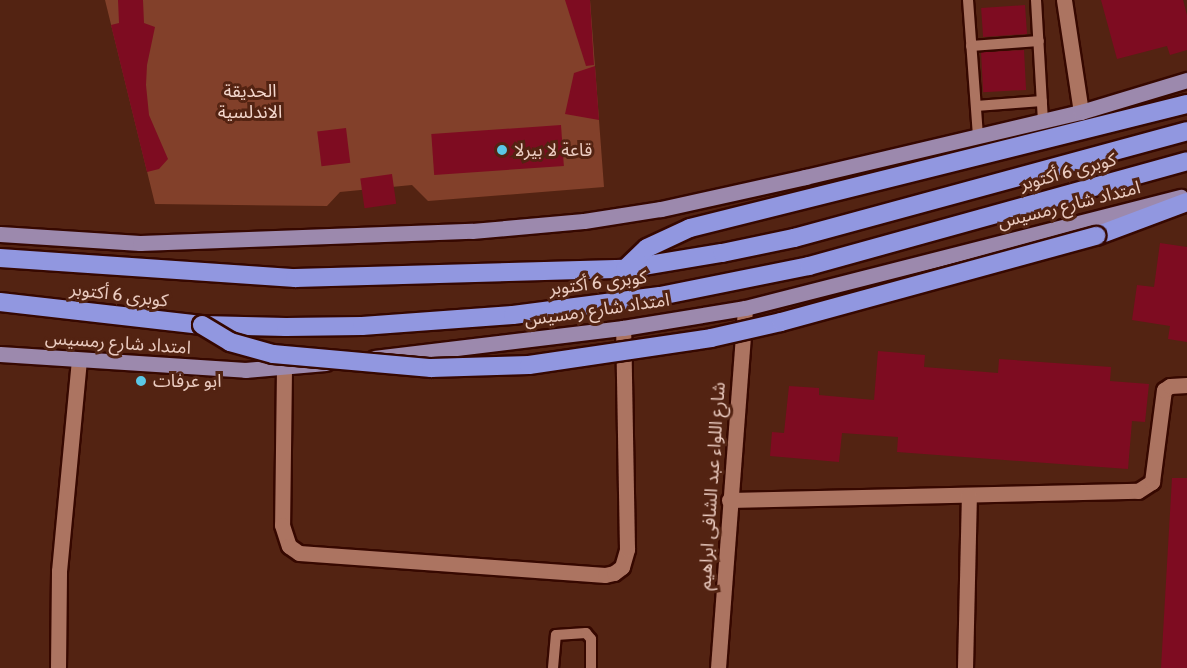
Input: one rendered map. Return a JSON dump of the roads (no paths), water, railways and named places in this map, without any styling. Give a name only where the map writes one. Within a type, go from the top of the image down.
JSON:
[{"type":"highway","points":[[625,269],[647,248],[690,228],[1187,104]]},
{"type":"highway","name":"كوبرى 6 أكتوبر","points":[[0,258],[295,278],[625,269],[712,255],[794,237],[1187,131]]},
{"type":"highway","name":"كوبرى 6 أكتوبر","points":[[0,302],[202,325],[362,326],[513,315],[660,296],[809,266],[1187,161]]},
{"type":"highway","points":[[202,325],[230,342],[273,354],[431,368],[529,365],[711,338],[781,322],[1096,236],[1187,202]]},
{"type":"main road","points":[[0,234],[140,243],[472,231],[584,221],[734,194],[1081,112],[1187,80]]},
{"type":"main road","name":"امتداد شارع رمسيس","points":[[0,354],[79,361],[245,370],[284,368],[623,328],[745,308],[1187,195]]},
{"type":"street","points":[[1064,0],[1081,112]]},
{"type":"street","name":"شارع اللواء عبد الشافى ابراهيم","points":[[718,668],[745,308]]},
{"type":"street","points":[[284,368],[282,525],[289,546],[299,553],[605,575],[614,573],[622,567],[627,549],[623,328]]},
{"type":"street","points":[[58,668],[59,572],[79,361]]},
{"type":"street","points":[[729,500],[1146,489],[1152,482],[1154,474],[1161,398],[1170,386],[1187,385]]},
{"type":"street","points":[[965,668],[969,495]]},
{"type":"lane","points":[[973,0],[968,0],[978,136]]},
{"type":"lane","points":[[1036,0],[1043,121]]},
{"type":"lane","points":[[971,46],[1038,41]]},
{"type":"lane","points":[[976,106],[1042,101]]},
{"type":"lane","points":[[553,668],[556,635],[586,633],[591,639],[591,668]]},
{"type":"place","name":"قاعة لا بيرلا","points":[[502,150]]},
{"type":"place","name":"ابو عرفات","points":[[141,381]]},
{"type":"park label","name":"الحديقة الاندلسية","points":[[250,102]]}]
